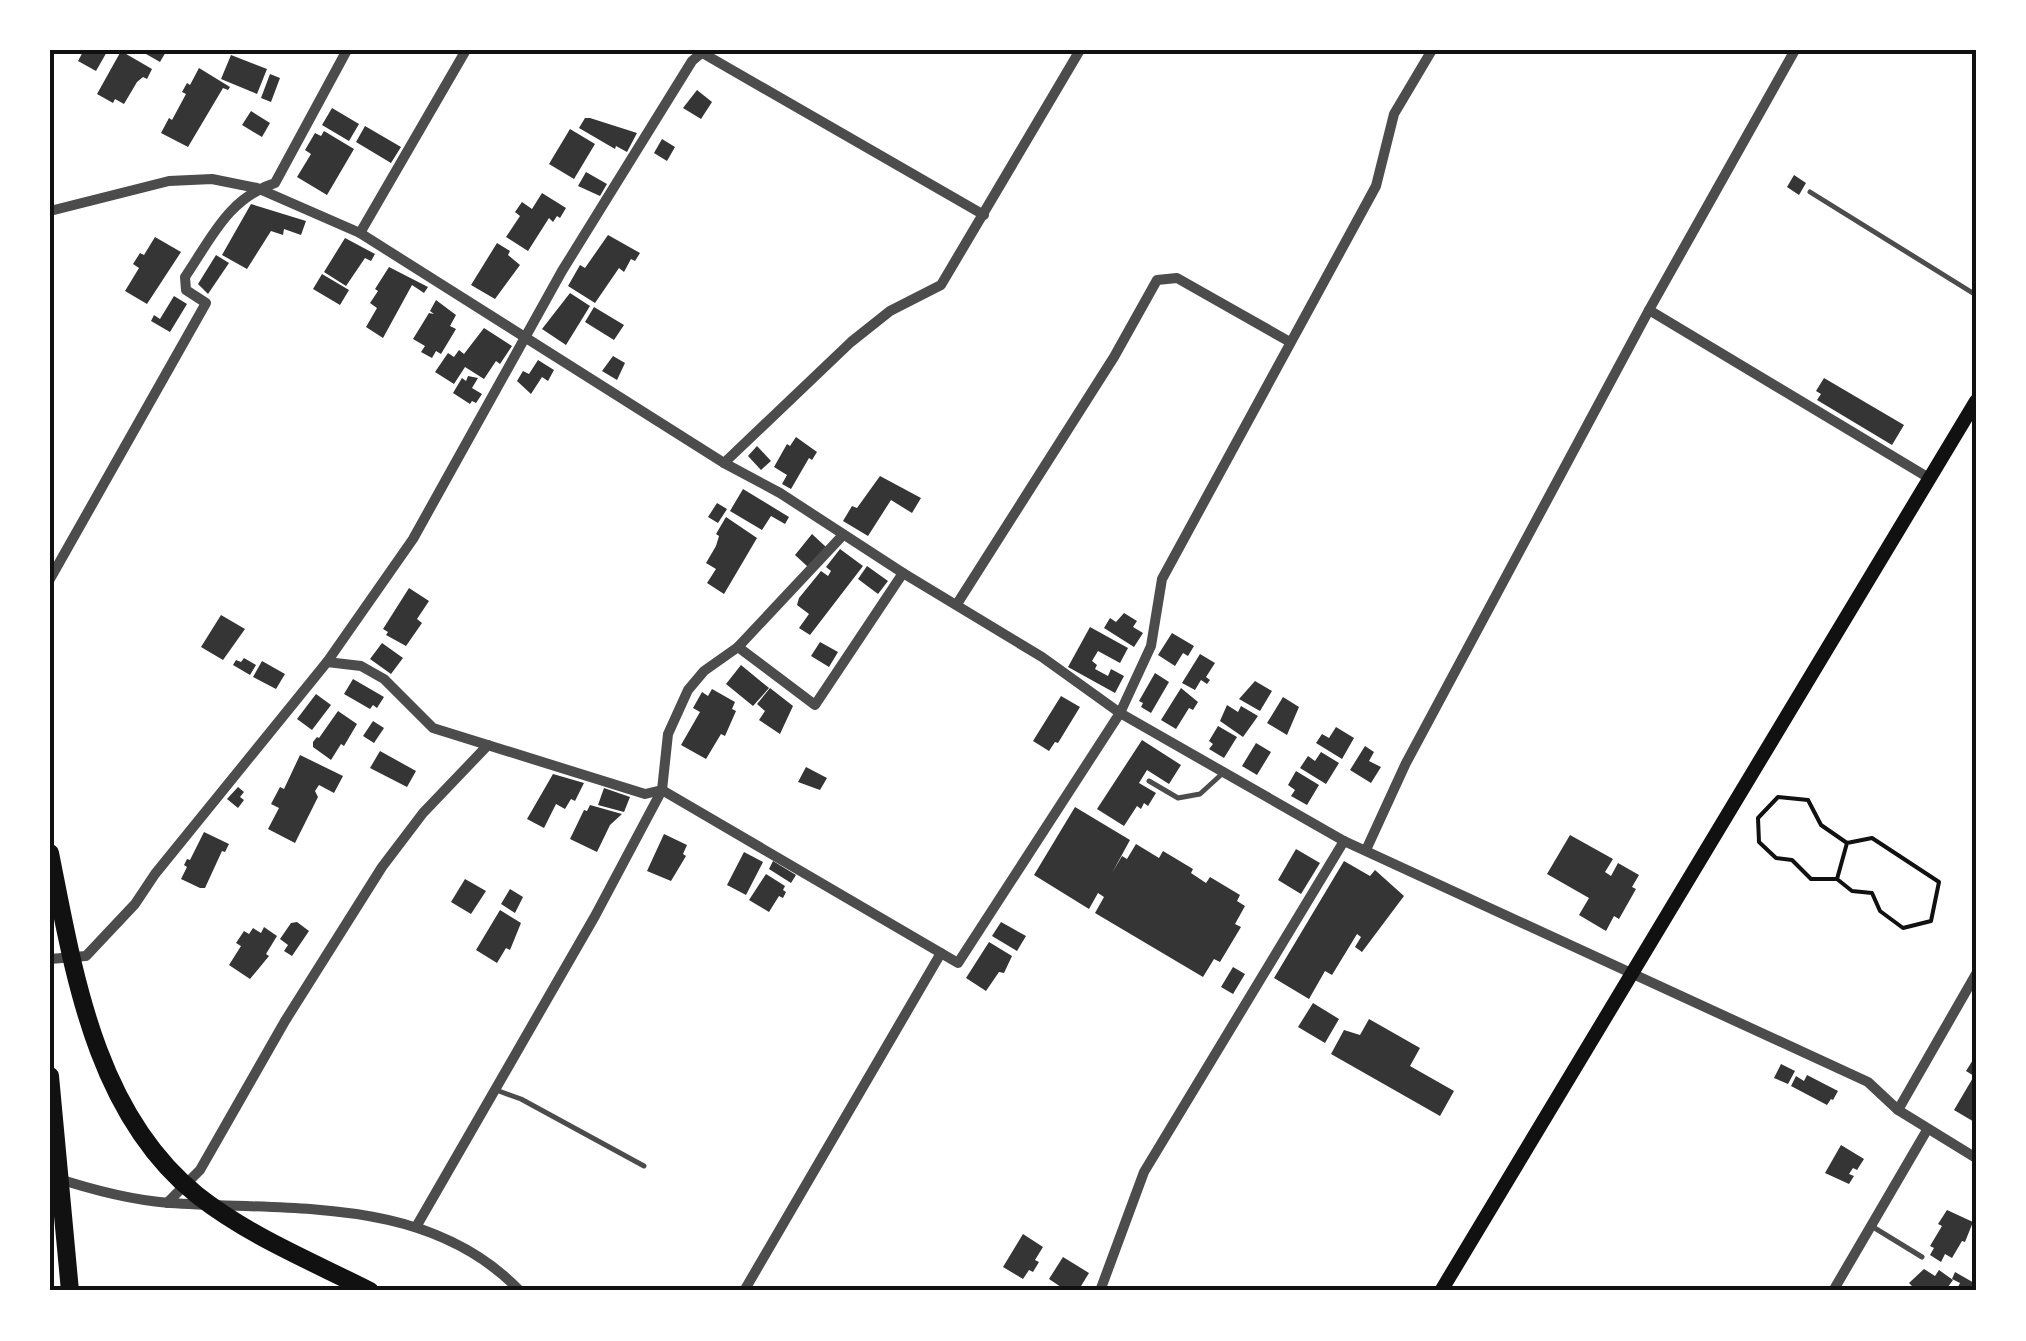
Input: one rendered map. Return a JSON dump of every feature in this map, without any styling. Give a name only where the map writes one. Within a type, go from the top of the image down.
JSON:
[{"type":"highway","points":[[50,853],[94,1040],[134,1121],[195,1193],[282,1249],[366,1289]]},
{"type":"highway","points":[[50,1076],[70,1291]]},
{"type":"main road","points":[[1441,1291],[1976,401]]},
{"type":"street","points":[[50,579],[206,303],[186,290],[185,278],[238,201],[257,188],[274,183],[348,50]]},
{"type":"street","points":[[360,233],[466,50]]},
{"type":"street","points":[[724,463],[850,342],[890,311],[942,284],[1080,50]]},
{"type":"street","points":[[327,662],[361,666],[384,679],[433,728],[645,794],[662,790],[958,963],[1120,713],[1150,646],[1162,579],[1376,186],[1394,114],[1432,50]]},
{"type":"street","points":[[1366,850],[1406,763],[1649,310],[1795,50]]},
{"type":"street","points":[[50,959],[86,956],[135,904],[327,662],[413,539],[562,272],[692,61],[702,51],[984,215]]},
{"type":"street","points":[[50,211],[169,181],[212,178],[257,188],[360,233],[724,463],[1042,657],[1120,713],[1224,773],[1344,841],[1868,1082],[1898,1110],[1976,1158]]},
{"type":"street","points":[[958,604],[1114,357],[1156,280],[1177,278],[1290,342]]},
{"type":"street","points":[[1649,310],[1929,478]]},
{"type":"street","points":[[416,1226],[662,790],[668,734],[676,712],[704,671],[738,647],[843,535]]},
{"type":"street","points":[[738,647],[815,705],[903,573]]},
{"type":"street","points":[[167,1203],[200,1170],[285,1021],[382,866],[423,813],[488,745]]},
{"type":"street","points":[[1100,1291],[1144,1172],[1344,841]]},
{"type":"street","points":[[744,1291],[941,953]]},
{"type":"street","points":[[1898,1110],[1976,974]]},
{"type":"street","points":[[1834,1291],[1927,1130]]},
{"type":"street","points":[[50,1176],[120,1197],[167,1203],[375,1215],[416,1226],[463,1248],[520,1291]]},
{"type":"lane","points":[[1810,192],[1976,295]]},
{"type":"lane","points":[[1149,781],[1178,798],[1200,794],[1224,773]]},
{"type":"lane","points":[[496,1090],[521,1099],[644,1166]]},
{"type":"lane","points":[[1871,1226],[1922,1257]]},
{"type":"path","points":[[1778,797],[1808,800],[1821,825],[1847,843],[1872,838],[1939,882],[1931,921],[1902,928],[1880,910],[1872,893],[1852,891],[1837,879],[1811,879],[1792,860],[1776,858],[1760,842],[1758,818],[1778,797]]},
{"type":"path","points":[[1837,879],[1847,843]]},
{"type":"building","points":[[84,50],[108,50],[96,71],[78,61]]},
{"type":"building","points":[[139,50],[167,50],[160,62]]},
{"type":"building","points":[[121,51],[152,69],[147,79],[143,77],[137,82],[124,104],[97,94]]},
{"type":"building","points":[[231,55],[267,69],[257,94],[221,79]]},
{"type":"building","points":[[199,68],[230,87],[223,88],[188,147],[161,133]]},
{"type":"building","points":[[270,74],[280,78],[271,102],[261,98]]},
{"type":"building","points":[[697,90],[712,102],[701,119],[683,108]]},
{"type":"building","points":[[332,108],[359,124],[349,141],[322,125]]},
{"type":"building","points":[[251,111],[270,123],[262,137],[242,125]]},
{"type":"building","points":[[585,118],[637,133],[627,152],[616,146],[615,149],[579,128]]},
{"type":"building","points":[[365,126],[401,147],[391,163],[356,142]]},
{"type":"building","points":[[570,129],[595,144],[574,179],[549,164]]},
{"type":"building","points":[[324,131],[354,149],[327,195],[297,177],[311,154],[305,150],[315,133],[321,136]]},
{"type":"building","points":[[662,139],[675,147],[667,161],[654,153]]},
{"type":"building","points":[[586,172],[607,184],[600,196],[578,186]]},
{"type":"building","points":[[1794,175],[1806,183],[1799,195],[1787,187]]},
{"type":"building","points":[[542,193],[566,208],[560,218],[557,216],[553,222],[549,218],[528,251],[506,237],[520,216],[515,212],[522,202],[532,209]]},
{"type":"building","points":[[251,204],[306,221],[301,235],[284,229],[283,235],[271,231],[247,269],[222,255]]},
{"type":"building","points":[[608,235],[640,253],[635,261],[631,259],[624,272],[619,268],[595,303],[568,286],[580,265],[585,268]]},
{"type":"building","points":[[155,237],[181,252],[147,304],[125,291],[139,268],[133,264]]},
{"type":"building","points":[[345,238],[375,254],[371,261],[365,258],[346,286],[324,272]]},
{"type":"building","points":[[497,243],[510,251],[508,255],[520,265],[495,299],[471,285]]},
{"type":"building","points":[[216,255],[229,263],[208,294],[198,284]]},
{"type":"building","points":[[389,267],[428,287],[424,293],[412,285],[383,338],[366,327],[377,308],[370,303],[378,291],[375,289]]},
{"type":"building","points":[[322,274],[349,290],[340,305],[313,289]]},
{"type":"building","points":[[570,293],[590,306],[566,345],[542,329]]},
{"type":"building","points":[[174,296],[187,304],[170,332],[151,321],[154,315],[160,319]]},
{"type":"building","points":[[436,300],[456,315],[450,326],[456,329],[441,354],[436,351],[432,358],[421,352],[425,346],[413,339],[429,313],[434,314],[430,311]]},
{"type":"building","points":[[594,307],[624,325],[614,340],[585,322]]},
{"type":"building","points":[[484,328],[512,346],[484,379],[465,367],[454,384],[435,372],[448,353],[454,357],[459,350],[464,354]]},
{"type":"building","points":[[613,356],[625,363],[617,380],[602,371]]},
{"type":"building","points":[[538,360],[554,370],[548,381],[542,377],[531,394],[517,381],[523,371],[529,374]]},
{"type":"building","points":[[468,376],[478,378],[472,388],[482,394],[476,403],[470,404],[453,393],[462,378],[466,381]]},
{"type":"building","points":[[1824,378],[1904,425],[1892,445],[1817,400],[1821,394],[1816,391]]},
{"type":"building","points":[[796,437],[817,452],[812,460],[809,458],[791,489],[782,484],[787,475],[774,467],[787,444],[790,446]]},
{"type":"building","points":[[757,446],[771,461],[761,470],[748,456]]},
{"type":"building","points":[[880,476],[921,498],[912,513],[891,500],[868,536],[843,521]]},
{"type":"building","points":[[743,489],[789,517],[785,524],[771,516],[762,530],[730,511]]},
{"type":"building","points":[[717,503],[727,509],[718,523],[708,517]]},
{"type":"building","points":[[726,517],[757,538],[724,594],[707,583],[716,569],[706,563]]},
{"type":"building","points":[[812,534],[826,547],[808,567],[795,555]]},
{"type":"building","points":[[840,549],[863,566],[810,635],[799,628],[809,614],[797,605],[799,598],[821,571],[828,576],[831,571],[826,567]]},
{"type":"building","points":[[867,566],[888,581],[878,594],[858,579]]},
{"type":"building","points":[[409,588],[429,601],[417,619],[422,623],[406,646],[386,635],[388,632],[383,629]]},
{"type":"building","points":[[1124,613],[1137,621],[1133,627],[1143,633],[1134,647],[1104,628],[1110,618],[1116,622]]},
{"type":"building","points":[[221,615],[245,629],[223,660],[201,647]]},
{"type":"building","points":[[1090,627],[1128,648],[1120,663],[1098,651],[1092,661],[1097,665],[1095,669],[1108,676],[1111,669],[1124,676],[1115,693],[1068,667]]},
{"type":"building","points":[[1172,633],[1194,646],[1188,656],[1183,653],[1175,666],[1158,655]]},
{"type":"building","points":[[820,642],[838,652],[829,667],[811,656]]},
{"type":"building","points":[[382,643],[403,658],[391,674],[370,659]]},
{"type":"building","points":[[1200,654],[1215,663],[1206,677],[1210,680],[1207,684],[1201,680],[1195,690],[1182,683]]},
{"type":"building","points":[[244,658],[256,665],[250,675],[233,665]]},
{"type":"building","points":[[262,661],[285,674],[276,689],[253,677]]},
{"type":"building","points":[[741,665],[769,688],[753,706],[726,684]]},
{"type":"building","points":[[1155,673],[1169,682],[1151,713],[1139,701]]},
{"type":"building","points":[[353,679],[384,697],[377,708],[373,705],[370,709],[344,694]]},
{"type":"building","points":[[1255,681],[1272,691],[1260,711],[1239,699]]},
{"type":"building","points":[[770,688],[793,706],[780,734],[759,720],[765,711],[757,704]]},
{"type":"building","points":[[1181,688],[1198,702],[1193,710],[1189,708],[1176,729],[1161,720]]},
{"type":"building","points":[[712,689],[735,702],[732,709],[736,711],[725,736],[721,734],[706,759],[681,745],[700,712],[693,708],[702,692],[708,696]]},
{"type":"building","points":[[316,694],[331,705],[312,730],[297,719]]},
{"type":"building","points":[[1061,696],[1080,707],[1049,751],[1033,741]]},
{"type":"building","points":[[1283,697],[1299,707],[1287,735],[1267,723]]},
{"type":"building","points":[[1227,705],[1238,712],[1241,706],[1258,716],[1243,737],[1220,721]]},
{"type":"building","points":[[338,711],[357,724],[331,760],[313,747],[313,742]]},
{"type":"building","points":[[373,721],[384,728],[374,743],[363,736]]},
{"type":"building","points":[[1218,726],[1237,737],[1224,758],[1209,749]]},
{"type":"building","points":[[1336,727],[1354,738],[1342,759],[1316,743],[1322,734],[1329,738]]},
{"type":"building","points":[[1142,740],[1181,765],[1169,784],[1147,770],[1139,783],[1156,793],[1148,806],[1137,806],[1124,826],[1097,809]]},
{"type":"building","points":[[1256,743],[1271,752],[1257,775],[1242,766]]},
{"type":"building","points":[[1365,746],[1374,752],[1369,761],[1381,767],[1371,783],[1350,770]]},
{"type":"building","points":[[380,751],[416,771],[407,787],[370,768]]},
{"type":"building","points":[[1321,752],[1339,763],[1326,784],[1300,768],[1308,756],[1315,761]]},
{"type":"building","points":[[300,755],[343,776],[334,793],[319,785],[315,791],[318,797],[295,843],[268,829],[279,808],[271,804],[280,787],[284,789]]},
{"type":"building","points":[[806,767],[827,778],[820,790],[798,782]]},
{"type":"building","points":[[1296,771],[1319,785],[1307,805],[1291,796],[1295,790],[1288,785]]},
{"type":"building","points":[[553,774],[584,783],[575,801],[571,799],[565,809],[556,804],[544,828],[527,819]]},
{"type":"building","points":[[238,787],[244,792],[240,797],[244,800],[238,808],[227,799]]},
{"type":"building","points":[[604,788],[630,797],[624,812],[598,805]]},
{"type":"building","points":[[590,805],[622,814],[610,825],[597,852],[570,839]]},
{"type":"building","points":[[1075,807],[1130,840],[1112,873],[1122,856],[1127,859],[1136,844],[1159,858],[1163,851],[1193,869],[1191,873],[1206,883],[1210,877],[1240,895],[1237,901],[1245,906],[1235,924],[1241,927],[1220,962],[1214,959],[1203,977],[1095,913],[1104,897],[1098,893],[1089,909],[1034,875]]},
{"type":"building","points":[[204,832],[229,844],[205,888],[200,888],[181,879],[187,867],[184,865]]},
{"type":"building","points":[[664,834],[687,845],[683,854],[686,856],[671,881],[647,871]]},
{"type":"building","points":[[1570,835],[1613,859],[1605,872],[1611,876],[1618,863],[1639,875],[1632,887],[1636,889],[1619,919],[1614,916],[1606,931],[1579,915],[1589,898],[1547,874]]},
{"type":"building","points":[[1296,849],[1320,863],[1301,894],[1278,880]]},
{"type":"building","points":[[744,852],[763,862],[746,895],[727,885]]},
{"type":"building","points":[[773,861],[796,875],[791,883],[769,869]]},
{"type":"building","points":[[1344,861],[1370,876],[1375,870],[1404,896],[1362,952],[1355,947],[1361,937],[1357,934],[1332,975],[1325,971],[1309,999],[1274,978]]},
{"type":"building","points":[[766,874],[785,886],[786,892],[769,912],[749,900]]},
{"type":"building","points":[[465,879],[486,891],[471,914],[451,902]]},
{"type":"building","points":[[510,889],[523,897],[515,913],[501,904]]},
{"type":"building","points":[[500,910],[521,923],[510,950],[506,948],[497,963],[476,950]]},
{"type":"building","points":[[297,922],[309,931],[292,956],[284,951],[288,945],[280,939],[291,923]]},
{"type":"building","points":[[1001,922],[1026,936],[1017,951],[992,936]]},
{"type":"building","points":[[264,927],[277,936],[266,954],[269,956],[250,979],[229,965],[241,946],[236,943],[244,931],[249,934],[253,928],[261,933]]},
{"type":"building","points":[[989,942],[1012,956],[1004,973],[999,972],[986,991],[966,978]]},
{"type":"building","points":[[1233,967],[1245,974],[1233,994],[1221,987]]},
{"type":"building","points":[[1313,1003],[1339,1019],[1325,1043],[1298,1027]]},
{"type":"building","points":[[1369,1019],[1420,1048],[1410,1066],[1454,1091],[1440,1116],[1331,1054],[1344,1030],[1360,1035]]},
{"type":"building","points":[[1976,1055],[1976,1123],[1954,1110],[1974,1076],[1966,1071]]},
{"type":"building","points":[[1781,1064],[1795,1071],[1788,1084],[1774,1078]]},
{"type":"building","points":[[1807,1075],[1838,1091],[1833,1100],[1827,1105],[1791,1086],[1796,1076],[1804,1081]]},
{"type":"building","points":[[1841,1145],[1864,1159],[1849,1174],[1854,1176],[1849,1184],[1825,1173]]},
{"type":"building","points":[[1947,1210],[1973,1222],[1965,1242],[1952,1258],[1945,1254],[1941,1262],[1930,1255],[1934,1248],[1930,1246]]},
{"type":"building","points":[[1023,1234],[1043,1247],[1033,1272],[1029,1270],[1023,1279],[1003,1267]]},
{"type":"building","points":[[1063,1257],[1089,1273],[1078,1291],[1067,1291],[1049,1279]]},
{"type":"building","points":[[1924,1269],[1935,1276],[1939,1270],[1953,1280],[1945,1291],[1908,1291],[1912,1286],[1909,1283]]},
{"type":"building","points":[[1955,1272],[1976,1284],[1976,1291],[1956,1291],[1960,1283],[1952,1279]]}]
